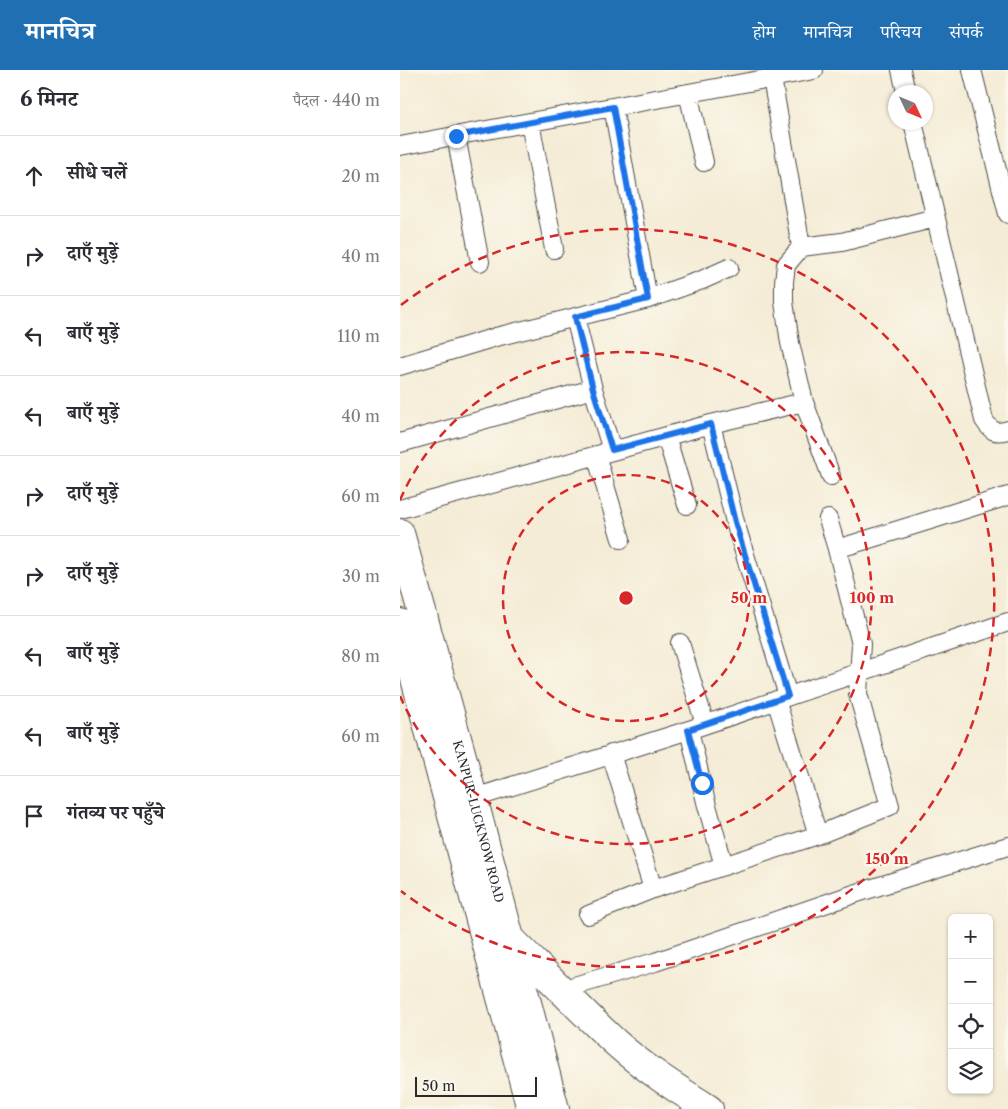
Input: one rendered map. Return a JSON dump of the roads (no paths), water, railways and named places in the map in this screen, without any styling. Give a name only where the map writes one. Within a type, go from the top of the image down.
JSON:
[{"type":"highway","name":"KANPUR-LUCKNOW ROAD","points":[[400,533],[531,1109]]},
{"type":"highway","name":"KANPUR-LUCKNOW ROAD","points":[[402,639],[510,938],[555,1109]]},
{"type":"highway","points":[[510,938],[618,1044],[678,1090],[709,1109]]},
{"type":"street","points":[[400,146],[814,70]]},
{"type":"street","points":[[901,70],[904,85]]},
{"type":"street","points":[[972,70],[1008,214]]},
{"type":"street","points":[[772,78],[801,247]]},
{"type":"street","points":[[688,93],[704,162]]},
{"type":"street","points":[[613,107],[648,299]]},
{"type":"street","points":[[530,122],[554,249]]},
{"type":"street","points":[[915,130],[934,218],[984,420],[990,429],[1000,433],[1008,430]]},
{"type":"street","points":[[456,136],[480,262]]},
{"type":"street","points":[[831,476],[804,402],[790,343],[784,302],[786,265],[801,247],[842,242],[934,218]]},
{"type":"street","points":[[400,366],[496,337],[648,299],[702,280],[729,268]]},
{"type":"street","points":[[575,317],[593,389],[621,539]]},
{"type":"street","points":[[400,442],[593,389]]},
{"type":"street","points":[[400,509],[711,424],[804,402]]},
{"type":"street","points":[[711,424],[818,835]]},
{"type":"street","points":[[666,436],[687,505]]},
{"type":"street","points":[[838,549],[1008,496]]},
{"type":"street","points":[[588,915],[654,889],[818,835],[890,806],[858,694],[861,644],[838,549],[828,519]]},
{"type":"street","points":[[462,802],[688,730],[1008,622]]},
{"type":"street","points":[[680,643],[706,724]]},
{"type":"street","points":[[688,730],[724,866]]},
{"type":"street","points":[[611,754],[654,889]]},
{"type":"street","points":[[561,990],[655,962],[857,893],[1008,846]]}]
